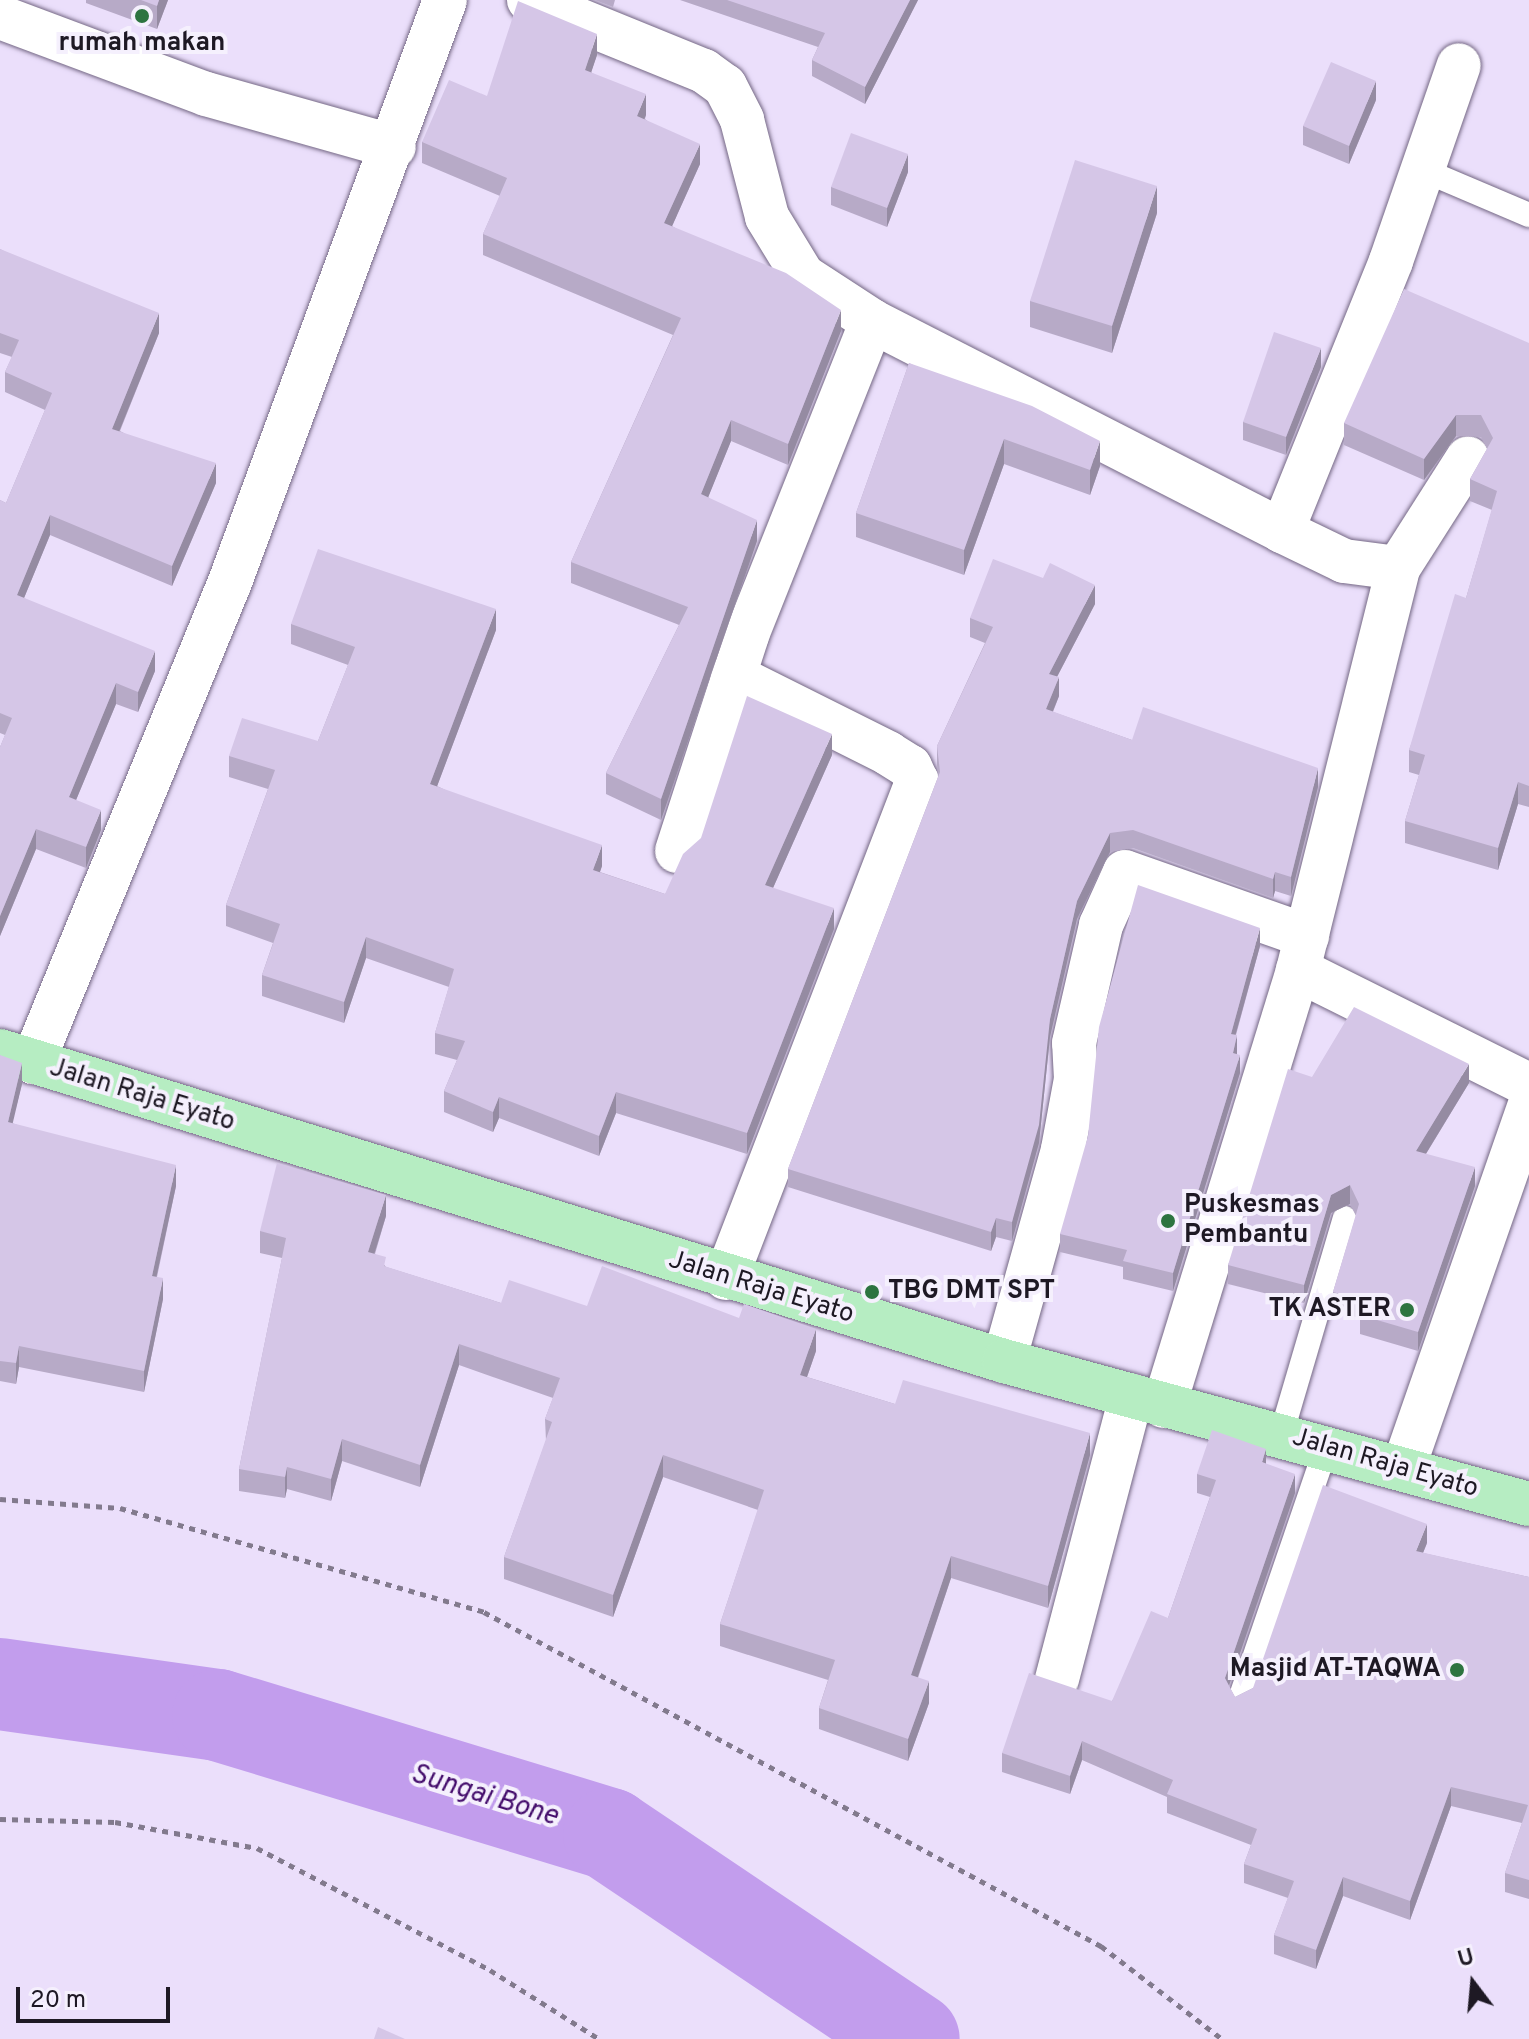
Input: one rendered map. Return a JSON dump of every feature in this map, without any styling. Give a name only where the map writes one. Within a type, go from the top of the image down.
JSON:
[{"type":"main road","name":"Jalan Raja Eyato","points":[[16,1057],[726,1278],[1004,1361],[1529,1504]]},
{"type":"street","points":[[16,1057],[230,582],[394,147],[445,0]]},
{"type":"street","points":[[529,0],[704,71],[725,86],[781,247],[803,276],[872,321],[1282,531],[1344,561],[1398,568]]},
{"type":"street","points":[[0,17],[206,94],[394,147]]},
{"type":"street","points":[[1282,531],[1423,170],[1459,65]]},
{"type":"street","points":[[677,851],[712,758],[732,675],[872,321]]},
{"type":"street","points":[[1057,1679],[1147,1401],[1302,953],[1398,568],[1468,458]]},
{"type":"street","points":[[726,1278],[917,782],[910,767],[888,753],[732,675]]},
{"type":"street","points":[[1004,1361],[1063,1149],[1076,1079],[1074,1043],[1101,925],[1125,872],[1302,953],[1529,1085]]},
{"type":"street","points":[[1403,1469],[1529,1107]]},
{"type":"lane","points":[[1423,170],[1529,215]]},
{"type":"lane","points":[[1281,1435],[1345,1218]]},
{"type":"lane","points":[[1239,1702],[1326,1448]]},
{"type":"path","points":[[0,1499],[120,1508],[484,1612],[1101,1946],[1222,2039]]},
{"type":"path","points":[[0,1819],[115,1822],[257,1848],[490,1970],[599,2039]]},
{"type":"building","points":[[141,0],[159,0],[157,6]]},
{"type":"building","points":[[727,0],[910,0],[865,87],[812,60],[825,33]]},
{"type":"building","points":[[518,1],[597,34],[585,70],[646,94],[637,116],[700,144],[664,223],[786,273],[841,310],[788,444],[731,420],[701,494],[757,520],[661,799],[606,773],[688,607],[571,562],[681,318],[483,234],[507,178],[422,142],[449,80],[487,96]]},
{"type":"building","points":[[1331,62],[1376,81],[1349,146],[1303,126]]},
{"type":"building","points":[[851,133],[908,154],[887,208],[831,187]]},
{"type":"building","points":[[1075,160],[1157,186],[1112,326],[1030,301]]},
{"type":"building","points":[[0,249],[159,313],[112,429],[216,463],[172,566],[50,515],[17,595],[155,651],[138,692],[116,683],[69,797],[101,810],[86,847],[36,829],[0,916],[0,747],[12,718],[0,713],[0,500],[6,503],[52,393],[5,372],[19,340],[0,333]]},
{"type":"building","points":[[1404,289],[1529,343],[1529,786],[1518,782],[1498,848],[1405,821],[1425,755],[1409,750],[1455,594],[1466,598],[1497,491],[1470,479],[1493,438],[1481,415],[1456,415],[1424,459],[1344,423]]},
{"type":"building","points":[[1274,332],[1321,348],[1286,437],[1243,422]]},
{"type":"building","points":[[909,363],[1032,406],[1100,441],[1090,470],[1004,439],[964,550],[856,513]]},
{"type":"building","points":[[318,549],[496,609],[430,784],[602,845],[593,870],[665,894],[683,854],[701,838],[747,696],[832,734],[765,885],[834,908],[747,1133],[616,1092],[599,1136],[499,1097],[493,1112],[444,1091],[465,1041],[435,1033],[454,969],[366,937],[344,1002],[262,975],[280,924],[226,905],[275,770],[229,756],[242,718],[318,741],[355,647],[291,624]]},
{"type":"building","points":[[993,559],[1043,578],[1050,563],[1095,585],[1049,674],[1059,677],[1046,709],[1132,740],[1143,707],[1318,768],[1291,877],[1275,872],[1273,879],[1133,830],[1110,833],[1077,901],[1050,1019],[1039,1125],[1012,1222],[996,1218],[991,1232],[788,1169],[940,772],[937,746],[993,627],[970,618]]},
{"type":"building","points":[[1138,885],[1260,928],[1231,1034],[1237,1035],[1233,1053],[1240,1055],[1173,1273],[1123,1261],[1127,1250],[1060,1234],[1088,1136],[1099,1027]]},
{"type":"building","points":[[1354,1007],[1469,1064],[1416,1151],[1475,1167],[1418,1332],[1360,1315],[1364,1301],[1333,1292],[1359,1204],[1350,1185],[1331,1195],[1304,1285],[1228,1265],[1288,1069],[1312,1077]]},
{"type":"building","points":[[0,1055],[22,1063],[8,1122],[176,1165],[152,1276],[163,1278],[144,1371],[19,1346],[16,1363],[0,1361]]},
{"type":"building","points":[[277,1163],[386,1195],[368,1252],[386,1257],[384,1266],[501,1303],[509,1280],[587,1306],[602,1266],[739,1318],[744,1304],[816,1329],[800,1375],[895,1404],[903,1380],[1090,1433],[1048,1586],[951,1556],[911,1675],[929,1681],[908,1739],[819,1708],[835,1660],[720,1624],[764,1490],[663,1455],[613,1595],[504,1557],[552,1422],[545,1419],[560,1378],[459,1344],[420,1465],[342,1439],[331,1479],[287,1467],[285,1477],[239,1469],[286,1238],[260,1231]]},
{"type":"building","points":[[1212,1430],[1266,1449],[1262,1462],[1295,1474],[1225,1678],[1235,1697],[1253,1688],[1323,1485],[1427,1524],[1416,1551],[1529,1577],[1529,1880],[1505,1873],[1528,1805],[1451,1787],[1410,1901],[1343,1877],[1316,1950],[1274,1935],[1294,1881],[1244,1864],[1257,1829],[1167,1794],[1173,1780],[1082,1741],[1070,1776],[1002,1753],[1029,1673],[1112,1701],[1151,1611],[1168,1618],[1216,1480],[1197,1474]]},
{"type":"building","points":[[378,2027],[405,2039],[374,2039]]},
{"type":"waterway","name":"Sungai Bone","points":[[0,1684],[218,1715],[609,1834],[914,2039]]},
{"type":"place","name":"rumah makan","points":[[142,16]]},
{"type":"place","name":"Puskesmas Pembantu","points":[[1168,1221]]},
{"type":"place","name":"TBG DMT SPT","points":[[872,1292]]},
{"type":"place","name":"TK ASTER","points":[[1407,1310]]},
{"type":"place","name":"Masjid AT-TAQWA","points":[[1457,1670]]}]
